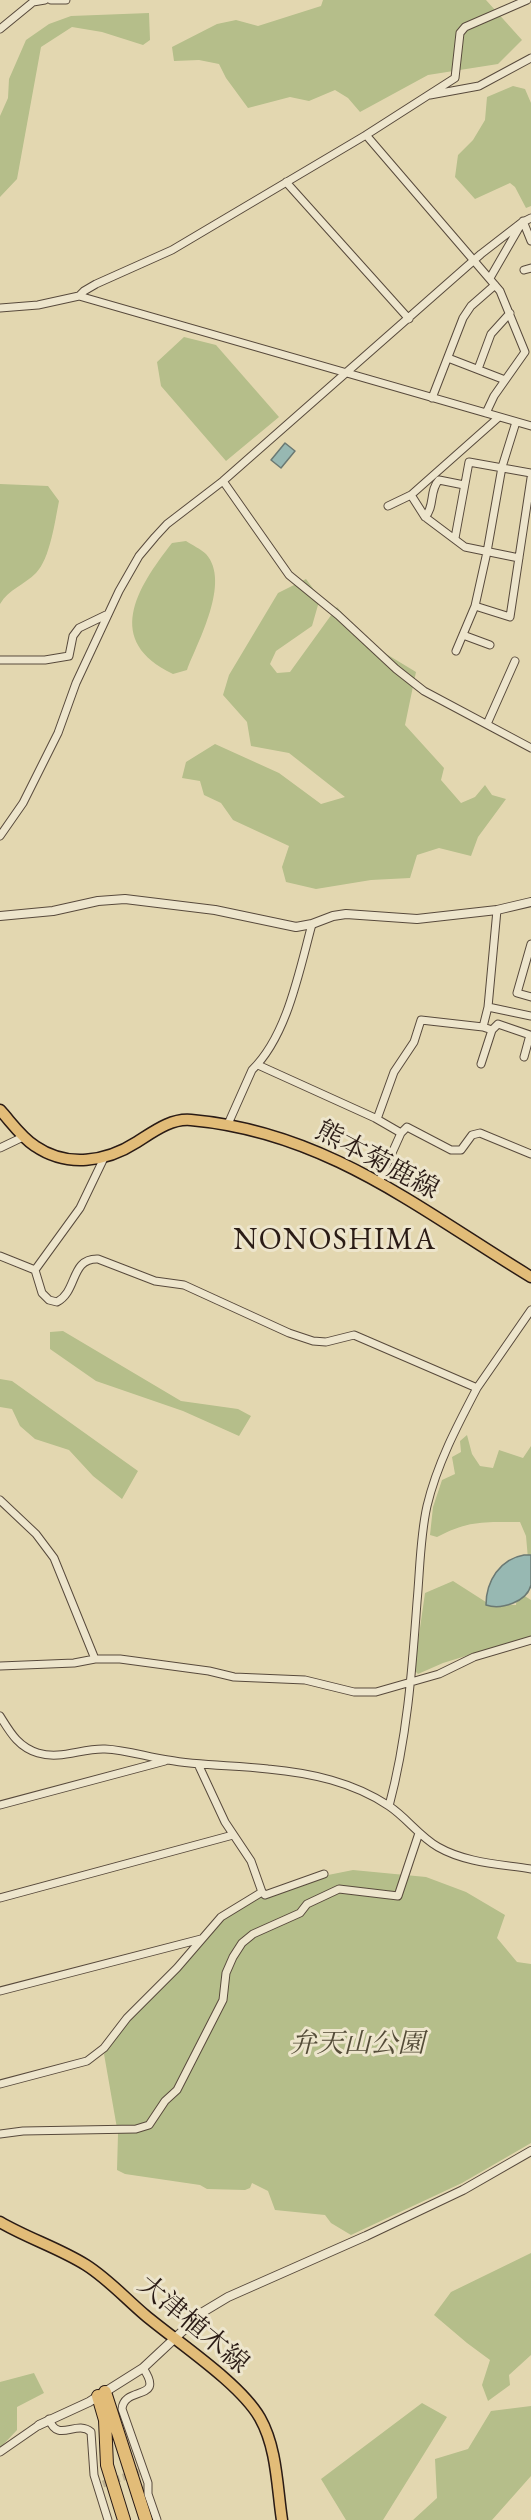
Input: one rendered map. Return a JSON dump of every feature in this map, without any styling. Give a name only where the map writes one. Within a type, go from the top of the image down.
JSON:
[{"type":"highway","points":[[102,2394],[107,2465],[124,2520]]},
{"type":"highway","points":[[102,2394],[146,2520]]},
{"type":"main road","name":"熊本菊鹿線","points":[[0,1110],[23,1137],[44,1151],[63,1158],[87,1160],[104,1158],[126,1150],[164,1125],[183,1119],[228,1124],[305,1146],[332,1157],[379,1182],[531,1276]]},
{"type":"main road","name":"大津植木線","points":[[0,2222],[84,2264],[108,2280],[247,2401],[260,2417],[270,2440],[282,2520]]},
{"type":"street","points":[[0,29],[33,2],[45,0]]},
{"type":"street","points":[[51,0],[66,0]]},
{"type":"street","points":[[79,296],[96,285],[167,254],[366,135],[454,78],[460,33],[465,27],[527,0]]},
{"type":"street","points":[[425,96],[479,86],[531,58]]},
{"type":"street","points":[[366,135],[490,278],[510,313],[525,352]]},
{"type":"street","points":[[286,182],[409,319]]},
{"type":"street","points":[[0,836],[10,825],[23,803],[58,734],[76,683],[106,615],[139,556],[155,537],[167,524],[223,481],[474,261],[522,222],[531,218]]},
{"type":"street","points":[[522,222],[531,241]]},
{"type":"street","points":[[490,278],[522,222]]},
{"type":"street","points":[[432,398],[463,318],[471,306],[495,285]]},
{"type":"street","points":[[0,308],[38,305],[79,296],[531,426]]},
{"type":"street","points":[[478,369],[491,334],[510,313]]},
{"type":"street","points":[[486,413],[505,380],[531,345]]},
{"type":"street","points":[[448,358],[505,380]]},
{"type":"street","points":[[388,506],[411,495],[499,417]]},
{"type":"street","points":[[456,651],[475,606],[502,467],[516,422]]},
{"type":"street","points":[[455,538],[470,462],[531,473]]},
{"type":"street","points":[[475,606],[510,617],[531,478]]},
{"type":"street","points":[[425,517],[429,513],[434,485],[439,480],[464,485]]},
{"type":"street","points":[[223,481],[289,575],[338,615],[396,669],[424,691],[531,748]]},
{"type":"street","points":[[411,495],[425,517],[465,547],[519,558]]},
{"type":"street","points":[[0,660],[45,660],[69,656],[73,636],[79,628],[106,615]]},
{"type":"street","points":[[463,635],[490,645]]},
{"type":"street","points":[[487,724],[515,661]]},
{"type":"street","points":[[0,916],[42,913],[98,901],[125,899],[215,910],[296,927],[346,914],[417,919],[497,910],[531,902]]},
{"type":"street","points":[[483,1027],[489,1007],[497,910]]},
{"type":"street","points":[[228,1124],[252,1070],[275,1041],[312,924]]},
{"type":"street","points":[[531,944],[517,993],[531,997]]},
{"type":"street","points":[[489,1007],[531,1016]]},
{"type":"street","points":[[377,1119],[394,1072],[415,1039],[420,1022],[424,1020],[492,1030]]},
{"type":"street","points":[[481,1064],[492,1030],[498,1024],[530,1035],[524,1057]]},
{"type":"street","points":[[258,1065],[377,1119],[400,1133]]},
{"type":"street","points":[[379,1182],[400,1133],[405,1128],[410,1128],[455,1151],[461,1150],[472,1135],[480,1133],[531,1154]]},
{"type":"street","points":[[0,1148],[23,1137]]},
{"type":"street","points":[[35,1270],[80,1208],[104,1158]]},
{"type":"street","points":[[0,1256],[35,1270]]},
{"type":"street","points":[[35,1270],[42,1293],[49,1300],[57,1302],[67,1294],[85,1260],[98,1259],[146,1278],[184,1285],[289,1333],[313,1341],[326,1342],[354,1335],[477,1388]]},
{"type":"street","points":[[389,1806],[401,1764],[427,1506],[439,1466],[477,1388],[531,1311]]},
{"type":"street","points":[[0,1500],[36,1533],[54,1558],[95,1659]]},
{"type":"street","points":[[0,1666],[74,1663],[95,1659],[148,1661],[234,1677],[305,1680],[354,1692],[376,1692],[440,1674],[474,1657],[531,1640]]},
{"type":"street","points":[[0,1716],[21,1745],[39,1754],[58,1756],[103,1749],[198,1764],[266,1768],[319,1775],[389,1806],[419,1833],[438,1847],[455,1855],[531,1869]]},
{"type":"street","points":[[0,1805],[167,1760]]},
{"type":"street","points":[[198,1764],[233,1835],[251,1861],[262,1892],[266,1895],[324,1874]]},
{"type":"street","points":[[0,2134],[136,2128],[148,2125],[165,2100],[177,2090],[223,2000],[226,1973],[232,1957],[242,1943],[254,1934],[300,1912],[307,1904],[339,1889],[398,1896],[419,1833]]},
{"type":"street","points":[[0,1898],[233,1835]]},
{"type":"street","points":[[0,2084],[87,2061],[104,2048],[128,2018],[177,1968],[221,1917],[262,1892]]},
{"type":"street","points":[[0,1991],[201,1939]]},
{"type":"street","points":[[0,2452],[39,2424],[102,2394],[143,2368],[203,2312],[228,2297],[463,2190],[531,2151]]},
{"type":"street","points":[[143,2368],[149,2380],[148,2389],[141,2394],[128,2396],[123,2402],[122,2409],[157,2520]]},
{"type":"street","points":[[49,2419],[57,2431],[67,2432],[78,2426],[86,2427],[91,2432],[94,2475],[100,2485],[108,2520]]},
{"type":"green space","points":[[323,0],[486,0],[522,40],[498,64],[428,75],[360,112],[348,98],[335,90],[309,101],[290,97],[248,108],[226,78],[219,64],[199,60],[174,61],[172,47],[217,24],[236,20],[258,26],[321,6]]},
{"type":"green space","points":[[149,13],[150,40],[143,45],[102,32],[72,27],[41,47],[17,179],[0,197],[0,116],[8,98],[9,79],[26,40],[49,24],[71,16]]},
{"type":"green space","points":[[513,86],[525,89],[531,103],[531,206],[526,208],[515,187],[510,183],[475,199],[455,177],[458,155],[473,140],[485,120],[487,97]]},
{"type":"green space","points":[[184,337],[216,345],[279,417],[226,461],[161,386],[157,362]]},
{"type":"green space","points":[[0,484],[48,486],[59,501],[51,539],[41,567],[0,604]]},
{"type":"green space","points":[[186,541],[206,554],[213,566],[214,595],[210,612],[187,670],[173,674],[152,661],[139,646],[133,630],[133,613],[138,596],[159,560],[172,543]]},
{"type":"green space","points":[[306,579],[320,598],[312,626],[276,651],[270,664],[277,673],[290,672],[337,607],[368,643],[416,672],[405,725],[444,768],[441,780],[461,803],[475,797],[485,785],[492,795],[506,799],[478,837],[471,856],[439,848],[417,855],[410,878],[371,880],[316,889],[286,882],[282,867],[289,846],[233,820],[221,803],[204,795],[200,781],[182,778],[186,762],[215,744],[279,773],[321,804],[345,797],[289,753],[251,746],[247,722],[223,695],[229,675],[278,593]]},
{"type":"green space","points":[[63,1331],[181,1401],[238,1409],[251,1416],[239,1436],[183,1411],[96,1381],[50,1349],[50,1332]]},
{"type":"green space","points":[[0,1379],[12,1381],[138,1471],[122,1499],[93,1476],[69,1450],[35,1439],[20,1426],[12,1409],[0,1407]]},
{"type":"green space","points":[[467,1435],[472,1454],[480,1466],[493,1468],[499,1450],[523,1458],[531,1446],[531,1560],[528,1559],[526,1536],[520,1522],[477,1523],[459,1527],[437,1537],[430,1535],[433,1507],[442,1480],[455,1474],[452,1457],[461,1452],[460,1441]]},
{"type":"green space","points":[[453,1581],[489,1604],[516,1605],[517,1596],[523,1595],[531,1600],[531,1636],[443,1663],[418,1674],[414,1670],[425,1593]]},
{"type":"green space","name":"弁天山公園","points":[[353,1870],[426,1877],[466,1892],[505,1915],[497,1938],[517,1962],[531,1964],[531,2143],[462,2183],[351,2235],[331,2223],[325,2215],[275,2210],[268,2191],[252,2183],[250,2188],[245,2190],[207,2189],[200,2185],[125,2174],[117,2170],[118,2134],[104,2054],[130,2020],[223,1919],[246,1903],[328,1875]]},
{"type":"green space","points":[[531,2253],[531,2355],[509,2375],[510,2385],[488,2401],[482,2385],[490,2360],[434,2315],[451,2292]]},
{"type":"green space","points":[[34,2373],[44,2393],[17,2407],[17,2430],[0,2448],[0,2382]]},
{"type":"green space","points":[[422,2403],[447,2417],[383,2520],[346,2520],[321,2479]]},
{"type":"green space","points":[[531,2406],[531,2476],[492,2520],[413,2520],[437,2498],[435,2459],[468,2449],[491,2411]]},
{"type":"water","points":[[285,443],[295,451],[281,468],[271,460]]},
{"type":"water","points":[[531,1555],[529,1591],[513,1603],[499,1606],[486,1605],[489,1588],[496,1572],[508,1561]]},
{"type":"tunnel","points":[[103,2484],[139,2472]]},
{"type":"district","name":"NONOSHIMA","points":[[335,1241]]}]
